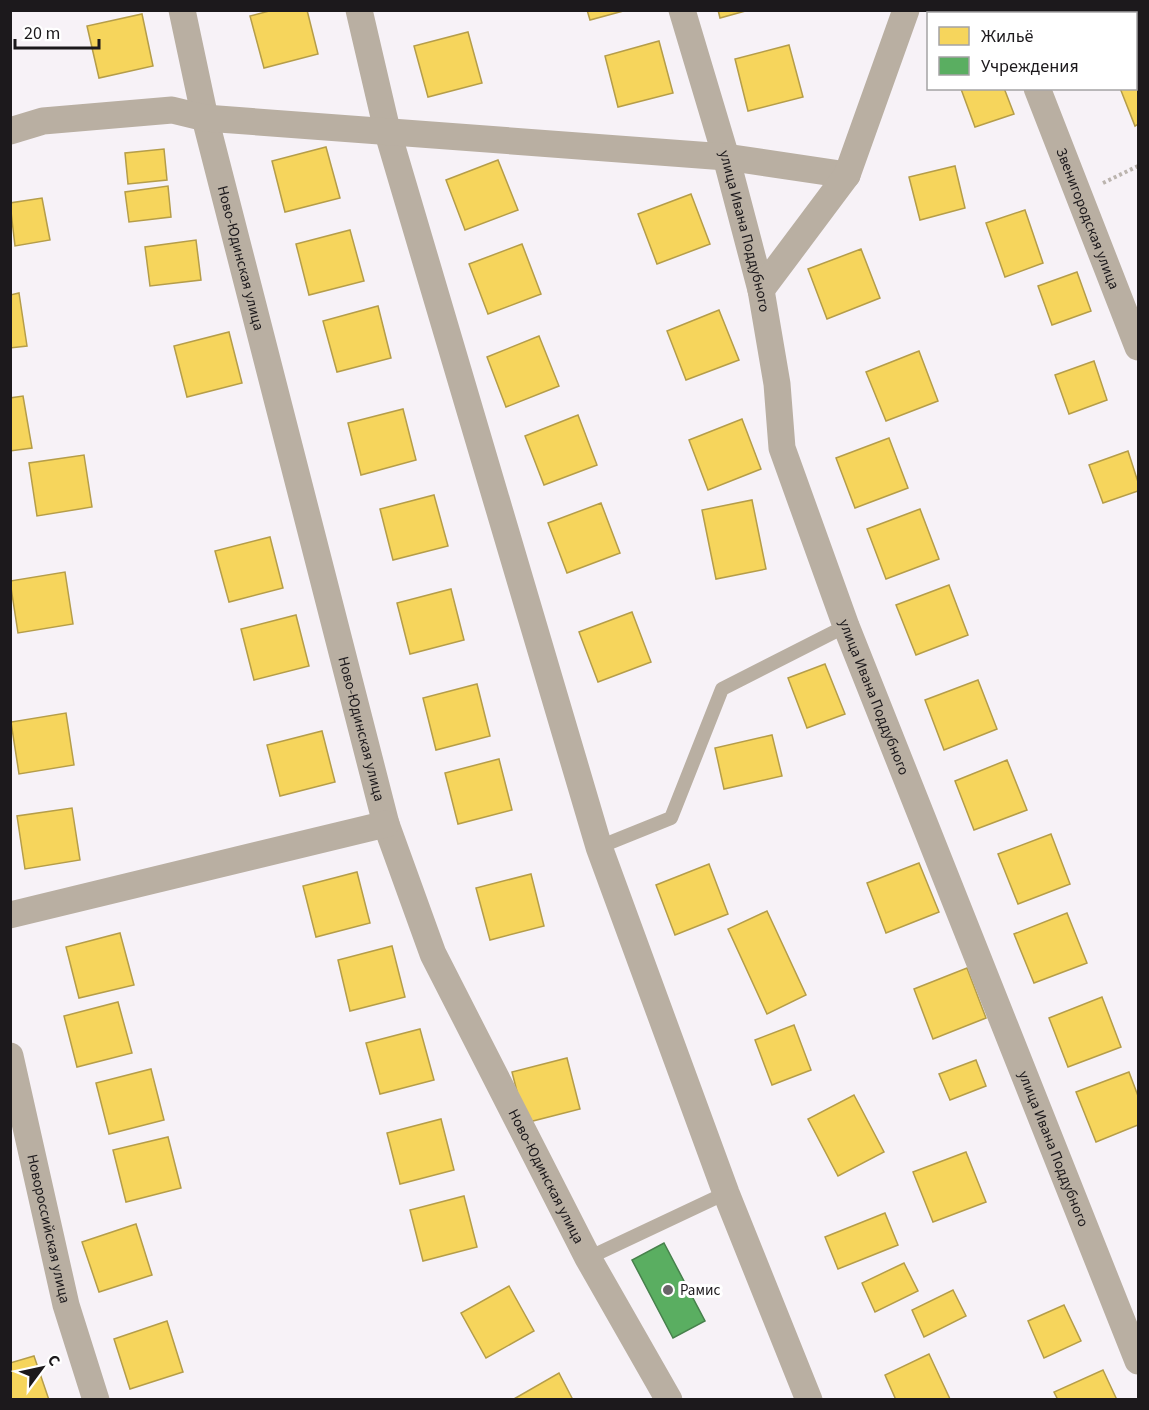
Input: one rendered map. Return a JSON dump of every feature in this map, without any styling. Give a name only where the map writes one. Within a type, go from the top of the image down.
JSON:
[{"type":"street","name":"Ново-Юдинская улица","points":[[182,10],[205,118],[386,824],[433,954],[588,1258],[669,1400]]},
{"type":"street","points":[[359,10],[387,130],[599,847],[726,1193],[809,1400]]},
{"type":"street","name":"улица Ивана Поддубного","points":[[682,10],[726,157],[761,290],[777,384],[782,447],[846,626],[1138,1361]]},
{"type":"street","points":[[761,290],[847,175],[906,10]]},
{"type":"street","name":"Звенигородская улица","points":[[1038,90],[1138,346]]},
{"type":"street","points":[[10,131],[43,121],[172,110],[205,118],[726,157],[847,175]]},
{"type":"street","points":[[10,915],[386,824]]},
{"type":"street","name":"Новороссийская улица","points":[[10,1056],[66,1305],[96,1400]]},
{"type":"lane","points":[[599,847],[671,818],[722,689],[846,626]]},
{"type":"lane","points":[[588,1258],[726,1193]]},
{"type":"path","points":[[1080,194],[1138,165]]},
{"type":"building: Жильё","points":[[273,10],[307,10],[318,54],[264,68],[250,16]]},
{"type":"building: Жильё","points":[[587,10],[627,10],[590,20]]},
{"type":"building: Жильё","points":[[718,10],[749,10],[720,18]]},
{"type":"building: Жильё","points":[[1102,10],[1138,10],[1138,25],[1137,12],[1102,12]]},
{"type":"building: Жильё","points":[[142,14],[153,66],[99,78],[87,26]]},
{"type":"building: Жильё","points":[[468,32],[482,83],[428,97],[414,46]]},
{"type":"building: Жильё","points":[[659,41],[673,93],[618,107],[605,56]]},
{"type":"building: Жильё","points":[[789,45],[803,97],[748,111],[735,59]]},
{"type":"building: Жильё","points":[[1137,82],[1138,124],[1135,126],[1121,90],[1137,90]]},
{"type":"building: Жильё","points":[[961,90],[1005,90],[1014,114],[975,127]]},
{"type":"building: Жильё","points":[[326,147],[340,198],[285,212],[272,161]]},
{"type":"building: Жильё","points":[[164,149],[167,180],[128,184],[125,153]]},
{"type":"building: Жильё","points":[[498,160],[518,210],[465,230],[446,180]]},
{"type":"building: Жильё","points":[[955,166],[965,208],[920,220],[909,177]]},
{"type":"building: Жильё","points":[[168,186],[171,217],[129,222],[125,192]]},
{"type":"building: Жильё","points":[[691,194],[710,244],[657,264],[638,214]]},
{"type":"building: Жильё","points":[[42,198],[50,240],[15,246],[10,203]]},
{"type":"building: Жильё","points":[[1025,210],[1043,263],[1005,277],[986,223]]},
{"type":"building: Жильё","points":[[350,230],[364,281],[309,295],[296,244]]},
{"type":"building: Жильё","points":[[196,240],[201,280],[150,286],[145,247]]},
{"type":"building: Жильё","points":[[522,244],[541,294],[488,314],[469,264]]},
{"type":"building: Жильё","points":[[861,249],[880,298],[827,319],[808,269]]},
{"type":"building: Жильё","points":[[1077,272],[1091,311],[1052,325],[1038,286]]},
{"type":"building: Жильё","points":[[19,293],[27,346],[10,348],[10,295]]},
{"type":"building: Жильё","points":[[378,306],[391,358],[337,372],[323,321]]},
{"type":"building: Жильё","points":[[719,310],[739,360],[686,380],[667,331]]},
{"type":"building: Жильё","points":[[229,332],[242,383],[187,397],[174,346]]},
{"type":"building: Жильё","points":[[539,336],[559,386],[506,407],[487,357]]},
{"type":"building: Жильё","points":[[919,351],[938,401],[886,421],[866,372]]},
{"type":"building: Жильё","points":[[1094,361],[1107,400],[1069,414],[1055,375]]},
{"type":"building: Жильё","points":[[23,396],[32,448],[10,451],[10,398]]},
{"type":"building: Жильё","points":[[403,409],[416,460],[361,475],[348,423]]},
{"type":"building: Жильё","points":[[578,415],[597,465],[544,485],[525,436]]},
{"type":"building: Жильё","points":[[742,419],[761,469],[708,490],[689,440]]},
{"type":"building: Жильё","points":[[889,438],[908,488],[855,508],[836,458]]},
{"type":"building: Жильё","points":[[1128,451],[1138,482],[1138,491],[1103,503],[1089,465]]},
{"type":"building: Жильё","points":[[84,455],[92,507],[37,516],[29,463]]},
{"type":"building: Жильё","points":[[434,495],[448,546],[393,560],[380,509]]},
{"type":"building: Жильё","points":[[752,500],[766,569],[716,579],[702,510]]},
{"type":"building: Жильё","points":[[601,503],[620,553],[567,573],[548,523]]},
{"type":"building: Жильё","points":[[920,509],[939,559],[886,579],[867,529]]},
{"type":"building: Жильё","points":[[270,537],[283,588],[229,602],[215,551]]},
{"type":"building: Жильё","points":[[65,572],[73,624],[18,633],[10,581]]},
{"type":"building: Жильё","points":[[949,585],[968,635],[916,655],[896,605]]},
{"type":"building: Жильё","points":[[451,589],[464,640],[410,654],[397,603]]},
{"type":"building: Жильё","points":[[632,612],[651,662],[598,682],[579,632]]},
{"type":"building: Жильё","points":[[296,615],[309,666],[254,680],[241,629]]},
{"type":"building: Жильё","points":[[825,664],[845,714],[807,728],[788,678]]},
{"type":"building: Жильё","points":[[978,680],[997,729],[944,750],[925,700]]},
{"type":"building: Жильё","points":[[477,684],[490,736],[436,750],[423,698]]},
{"type":"building: Жильё","points":[[66,713],[74,765],[19,774],[11,722]]},
{"type":"building: Жильё","points":[[322,731],[335,782],[280,796],[267,745]]},
{"type":"building: Жильё","points":[[772,735],[782,776],[724,789],[715,748]]},
{"type":"building: Жильё","points":[[499,759],[512,810],[458,824],[445,773]]},
{"type":"building: Жильё","points":[[1007,760],[1027,810],[974,830],[955,781]]},
{"type":"building: Жильё","points":[[72,808],[80,860],[25,869],[17,816]]},
{"type":"building: Жильё","points":[[1051,834],[1070,884],[1018,904],[998,854]]},
{"type":"building: Жильё","points":[[919,863],[939,912],[886,933],[867,883]]},
{"type":"building: Жильё","points":[[709,864],[728,914],[675,935],[656,885]]},
{"type":"building: Жильё","points":[[357,872],[370,923],[316,937],[303,886]]},
{"type":"building: Жильё","points":[[531,874],[544,926],[490,940],[476,888]]},
{"type":"building: Жильё","points":[[767,911],[806,995],[767,1014],[728,929]]},
{"type":"building: Жильё","points":[[1067,913],[1087,963],[1034,983],[1014,934]]},
{"type":"building: Жильё","points":[[120,933],[134,985],[79,998],[66,947]]},
{"type":"building: Жильё","points":[[392,946],[405,997],[350,1011],[338,960]]},
{"type":"building: Жильё","points":[[967,968],[986,1018],[933,1039],[914,989]]},
{"type":"building: Жильё","points":[[1102,997],[1121,1047],[1068,1067],[1049,1018]]},
{"type":"building: Жильё","points":[[118,1002],[132,1053],[77,1067],[64,1016]]},
{"type":"building: Жильё","points":[[794,1025],[811,1070],[772,1085],[755,1040]]},
{"type":"building: Жильё","points":[[420,1029],[434,1080],[380,1094],[366,1043]]},
{"type":"building: Жильё","points":[[567,1058],[580,1109],[525,1123],[512,1072]]},
{"type":"building: Жильё","points":[[976,1060],[986,1086],[950,1100],[939,1074]]},
{"type":"building: Жильё","points":[[151,1069],[164,1120],[109,1134],[96,1083]]},
{"type":"building: Жильё","points":[[1129,1072],[1138,1096],[1138,1125],[1096,1142],[1076,1092]]},
{"type":"building: Жильё","points":[[854,1095],[884,1152],[838,1176],[808,1119]]},
{"type":"building: Жильё","points":[[441,1119],[454,1170],[400,1184],[387,1133]]},
{"type":"building: Жильё","points":[[168,1137],[181,1188],[126,1202],[113,1150]]},
{"type":"building: Жильё","points":[[966,1152],[986,1202],[933,1222],[913,1172]]},
{"type":"building: Жильё","points":[[464,1196],[477,1247],[423,1261],[410,1210]]},
{"type":"building: Жильё","points":[[885,1213],[898,1245],[838,1269],[825,1237]]},
{"type":"building: Жильё","points":[[136,1224],[152,1275],[99,1292],[82,1242]]},
{"type":"building: Жильё","points":[[904,1263],[918,1291],[875,1312],[862,1283]]},
{"type":"building: Жильё","points":[[509,1286],[534,1331],[486,1358],[461,1313]]},
{"type":"building: Жильё","points":[[953,1290],[966,1316],[924,1337],[912,1310]]},
{"type":"building: Жильё","points":[[1064,1305],[1081,1341],[1044,1358],[1028,1321]]},
{"type":"building: Жильё","points":[[167,1321],[183,1372],[130,1389],[114,1339]]},
{"type":"building: Жильё","points":[[929,1354],[950,1399],[896,1400],[885,1375]]},
{"type":"building: Жильё","points":[[34,1356],[49,1400],[10,1400],[10,1363]]},
{"type":"building: Жильё","points":[[1103,1370],[1117,1400],[1058,1400],[1054,1392]]},
{"type":"building: Жильё","points":[[559,1373],[573,1400],[512,1400]]},
{"type":"building: Учреждения","name":"Рамис","points":[[664,1243],[705,1321],[673,1338],[632,1260]]},
{"type":"place","name":"Рамис","points":[[668,1290]]}]
